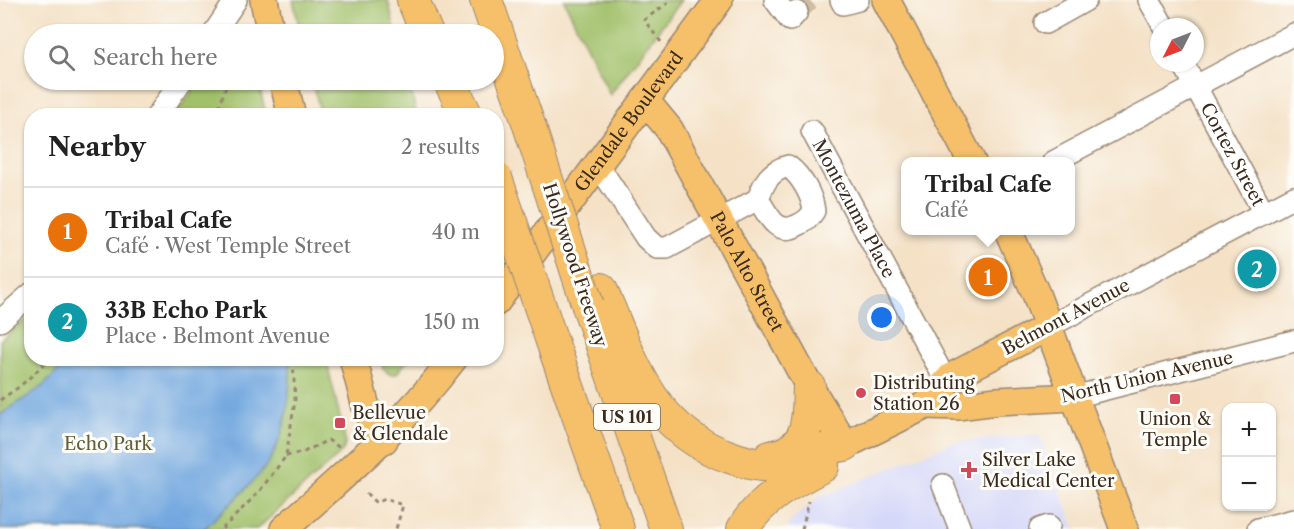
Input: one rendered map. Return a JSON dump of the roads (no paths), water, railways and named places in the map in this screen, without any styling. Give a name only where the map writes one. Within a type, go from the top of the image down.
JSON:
[{"type":"highway","points":[[413,0],[423,24]]},
{"type":"highway","points":[[434,0],[442,24]]},
{"type":"highway","name":"Hollywood Freeway","points":[[486,0],[494,24]]},
{"type":"highway","name":"Hollywood Freeway","points":[[504,52],[594,297],[666,529]]},
{"type":"highway","points":[[454,90],[462,108]]},
{"type":"highway","points":[[466,90],[472,108]]},
{"type":"highway","name":"US 101","points":[[504,201],[618,529]]},
{"type":"highway","points":[[594,297],[651,397],[680,431],[698,443],[719,454],[743,462],[762,465],[796,462],[832,446],[845,445]]},
{"type":"highway","points":[[719,454],[756,460],[775,457],[799,443],[806,429],[809,415],[809,386]]},
{"type":"highway","points":[[743,529],[750,516],[763,503],[796,480],[827,464],[845,445]]},
{"type":"main road","points":[[264,0],[269,24]]},
{"type":"main road","name":"Glendale Boulevard","points":[[504,291],[719,0]]},
{"type":"main road","points":[[886,0],[969,157]]},
{"type":"main road","points":[[289,90],[301,108]]},
{"type":"main road","name":"Palo Alto Street","points":[[645,100],[669,129],[809,386],[845,445]]},
{"type":"main road","points":[[1010,235],[1027,270],[1124,529]]},
{"type":"main road","name":"Belmont Avenue","points":[[845,445],[926,405],[946,381],[1048,327]]},
{"type":"main road","points":[[355,366],[367,411],[384,440]]},
{"type":"main road","points":[[284,529],[384,440],[422,400],[448,366]]},
{"type":"main road","name":"North Union Avenue","points":[[926,405],[957,406],[1074,397]]},
{"type":"street","points":[[220,24],[236,0]]},
{"type":"street","points":[[775,0],[790,20],[797,12]]},
{"type":"street","points":[[841,0],[843,4],[858,0]]},
{"type":"street","points":[[1045,23],[1086,0]]},
{"type":"street","points":[[1149,0],[1159,18]]},
{"type":"street","points":[[1062,157],[1294,34]]},
{"type":"street","name":"Cortez Street","points":[[1188,72],[1264,213]]},
{"type":"street","points":[[163,108],[175,90]]},
{"type":"street","name":"Montezuma Place","points":[[812,131],[946,381]]},
{"type":"street","points":[[598,165],[616,189],[646,238],[657,248],[667,248],[758,199]]},
{"type":"street","name":"Belmont Avenue","points":[[1048,327],[1294,197]]},
{"type":"street","points":[[0,321],[24,300]]},
{"type":"street","name":"North Union Avenue","points":[[1074,397],[1294,341]]},
{"type":"street","points":[[943,485],[960,529]]},
{"type":"street","points":[[1258,529],[1294,520]]},
{"type":"water","name":"Echo Park","points":[[63,366],[290,366],[286,414],[279,442],[273,454],[266,466],[244,491],[204,529],[0,529],[0,415],[43,386]]},
{"type":"tunnel","points":[[797,12],[809,0]]},
{"type":"place","name":"33B Echo Park","points":[[1257,269]]},
{"type":"place","name":"Tribal Cafe","points":[[988,277]]},
{"type":"place","name":"Distributing Station 26","points":[[861,393]]},
{"type":"place","name":"Union & Temple","points":[[1175,399]]},
{"type":"place","name":"Bellevue & Glendale","points":[[340,423]]},
{"type":"place","name":"Silver Lake Medical Center","points":[[969,470]]}]
